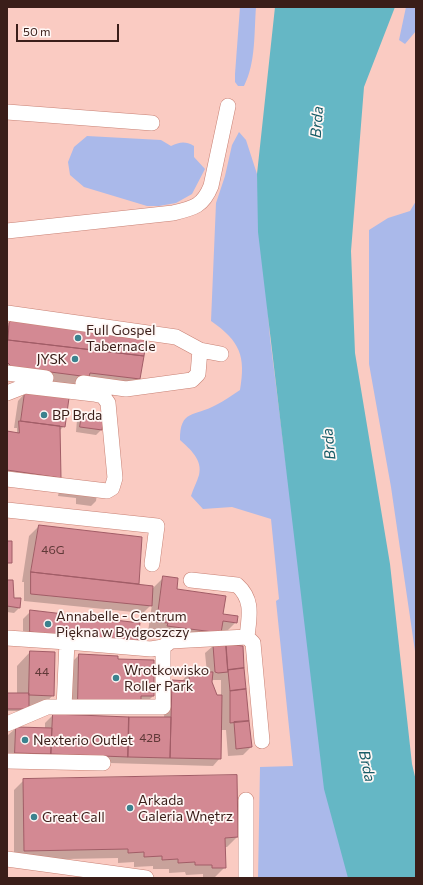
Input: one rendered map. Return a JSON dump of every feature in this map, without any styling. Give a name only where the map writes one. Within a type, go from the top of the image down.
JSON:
[{"type":"lane","points":[[7,231],[173,213],[198,205],[207,197],[211,186],[228,106]]},
{"type":"lane","points":[[7,112],[152,122]]},
{"type":"lane","points":[[7,312],[176,337],[200,350],[221,354]]},
{"type":"lane","points":[[7,373],[126,389],[139,388],[192,380],[198,374],[200,350]]},
{"type":"lane","points":[[7,393],[25,386],[103,396],[108,403],[115,478],[112,488],[107,491],[7,479]]},
{"type":"lane","points":[[7,510],[157,526],[152,564]]},
{"type":"lane","points":[[191,580],[237,585],[243,590],[249,599],[247,637]]},
{"type":"lane","points":[[7,638],[151,649],[163,647],[171,641],[247,637],[254,643],[262,742]]},
{"type":"lane","points":[[64,707],[67,642]]},
{"type":"lane","points":[[7,724],[47,707],[163,707],[163,647]]},
{"type":"lane","points":[[7,762],[103,764]]},
{"type":"lane","points":[[246,800],[246,878]]},
{"type":"lane","points":[[7,858],[146,878]]},
{"type":"shaded area","points":[[240,7],[256,7],[253,57],[244,86],[238,86],[235,82]]},
{"type":"shaded area","points":[[406,7],[416,7],[416,31],[405,44],[399,40]]},
{"type":"shaded area","points":[[239,132],[246,140],[257,174],[270,338],[287,472],[349,878],[258,878],[260,767],[293,766],[276,601],[279,599],[271,519],[232,507],[203,509],[191,496],[199,475],[199,464],[195,455],[180,440],[181,430],[186,418],[216,405],[240,390],[242,368],[239,350],[229,335],[211,321],[216,203],[225,176],[232,145]]},
{"type":"shaded area","points":[[87,136],[161,140],[171,146],[180,143],[188,143],[194,146],[194,157],[205,169],[192,194],[176,203],[159,206],[147,206],[84,187],[70,175],[68,162],[74,147]]},
{"type":"shaded area","points":[[416,201],[416,658],[391,487],[369,364],[369,230],[388,218],[410,211]]},
{"type":"water","name":"Brda","points":[[275,7],[395,7],[364,87],[351,251],[355,353],[390,564],[412,764],[416,781],[416,878],[348,878],[324,789],[258,232],[257,174]]},
{"type":"building","points":[[17,317],[147,336],[144,356],[8,340],[9,323]]},
{"type":"building","name":"JYSK","points":[[8,340],[144,356],[140,379],[90,373],[89,377],[12,367],[7,362]]},
{"type":"building","name":"BP Brda","points":[[25,392],[69,398],[65,427],[21,421]]},
{"type":"building","points":[[82,414],[104,417],[102,430],[80,427]]},
{"type":"building","points":[[19,421],[60,426],[61,478],[7,470],[7,431],[19,433]]},
{"type":"building","points":[[39,525],[142,537],[139,584],[31,572]]},
{"type":"building","points":[[7,541],[12,541],[12,563],[7,563]]},
{"type":"building","points":[[31,572],[153,586],[152,606],[31,594]]},
{"type":"building","points":[[163,576],[178,578],[177,589],[226,596],[223,614],[238,616],[237,623],[223,621],[221,633],[167,626],[168,623],[157,622]]},
{"type":"building","points":[[7,580],[13,580],[14,598],[21,598],[20,608],[7,606]]},
{"type":"building","points":[[30,610],[140,623],[137,644],[30,632]]},
{"type":"building","points":[[226,644],[243,646],[244,668],[228,670]]},
{"type":"building","points":[[226,644],[228,672],[215,672],[213,645]]},
{"type":"building","points":[[30,651],[55,652],[54,696],[29,695]]},
{"type":"building","name":"Wrotkowisko Roller Park","points":[[79,654],[118,656],[118,659],[154,660],[154,696],[141,696],[141,703],[78,701]]},
{"type":"building","points":[[244,668],[246,689],[230,691],[228,670]]},
{"type":"building","points":[[189,671],[213,672],[212,682],[217,695],[222,695],[221,759],[170,758],[172,680],[189,681]]},
{"type":"building","points":[[246,689],[249,721],[230,723],[230,691]]},
{"type":"building","points":[[7,693],[29,693],[29,709],[7,709]]},
{"type":"building","points":[[53,714],[129,717],[128,757],[51,754]]},
{"type":"building","points":[[129,717],[171,717],[170,758],[128,757]]},
{"type":"building","points":[[249,721],[252,747],[236,749],[234,722]]},
{"type":"building","points":[[16,727],[52,728],[51,754],[15,753]]},
{"type":"building","name":"Arkada Galeria Wnętrz","points":[[237,775],[238,837],[225,838],[226,868],[212,868],[212,865],[195,865],[195,862],[178,863],[178,859],[162,860],[162,856],[144,857],[144,852],[128,853],[128,849],[24,851],[23,779]]},
{"type":"place","name":"Full Gospel Tabernacle","points":[[78,338]]},
{"type":"place","name":"JYSK","points":[[75,359]]},
{"type":"place","name":"BP Brda","points":[[44,415]]},
{"type":"place","name":"Annabelle - Centrum Piękna w Bydgoszczy","points":[[48,624]]},
{"type":"place","name":"Wrotkowisko Roller Park","points":[[116,678]]},
{"type":"place","name":"Nexterio Outlet","points":[[25,740]]},
{"type":"place","name":"Arkada Galeria Wnętrz","points":[[130,808]]},
{"type":"place","name":"Great Call","points":[[34,817]]}]
